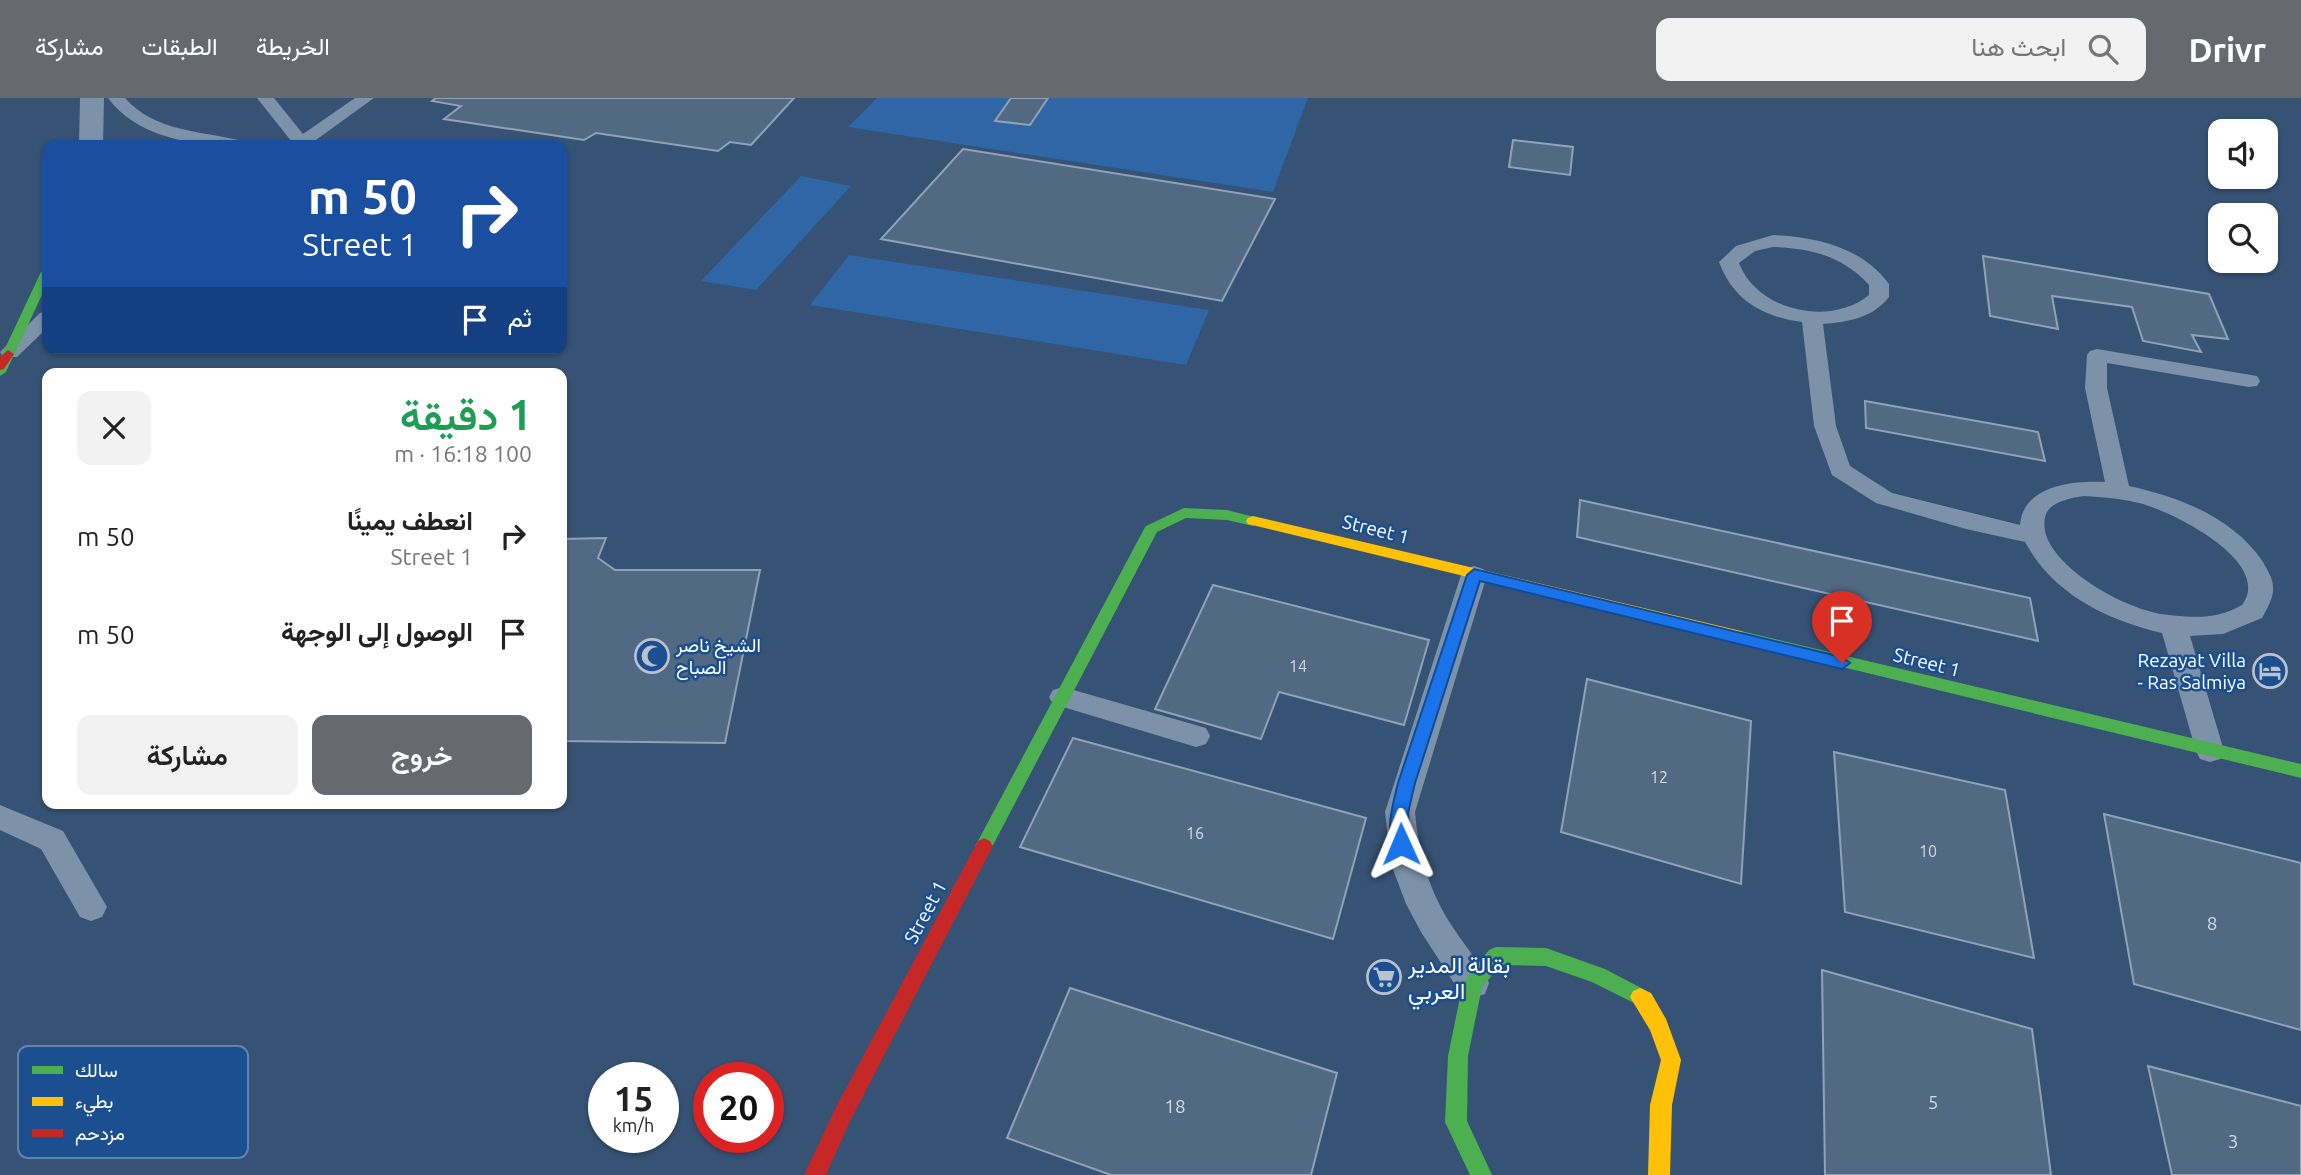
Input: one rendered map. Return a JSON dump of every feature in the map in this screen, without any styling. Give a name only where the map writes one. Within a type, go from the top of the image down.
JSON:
[{"type":"street","points":[[91,140],[92,98]]},
{"type":"street","points":[[3,364],[42,282]]},
{"type":"street","name":"Street 1","points":[[815,1175],[843,1114],[1152,529],[1184,513],[1227,515],[2301,771]]},
{"type":"street","points":[[1480,1175],[1456,1122],[1458,1056],[1473,983],[1496,956],[1546,957],[1598,975],[1644,999],[1659,1026],[1671,1060],[1661,1105],[1659,1175]]},
{"type":"lane","points":[[116,98],[124,110],[167,131],[212,140]]},
{"type":"lane","points":[[265,98],[297,140]]},
{"type":"lane","points":[[306,140],[366,98]]},
{"type":"lane","points":[[1773,241],[1811,244],[1857,262],[1869,271],[1879,284],[1879,297],[1871,308],[1860,314],[1838,318],[1812,317],[1763,303],[1744,291],[1731,275],[1729,262],[1737,252],[1752,244],[1773,241]]},
{"type":"lane","points":[[1812,317],[1825,426],[1840,470],[1884,498],[1966,521],[2035,536]]},
{"type":"lane","points":[[3,364],[42,322]]},
{"type":"lane","points":[[2118,490],[2096,387],[2097,355],[2249,381]]},
{"type":"lane","points":[[2084,488],[2118,490],[2156,499],[2196,516],[2228,537],[2254,567],[2261,590],[2253,611],[2231,623],[2203,628],[2163,624],[2106,604],[2071,583],[2038,547],[2032,525],[2036,509],[2054,495],[2084,488]]},
{"type":"lane","points":[[1473,983],[1419,903],[1407,873],[1401,844],[1399,813],[1474,575]]},
{"type":"lane","points":[[2173,624],[2210,751]]},
{"type":"lane","points":[[1063,697],[1196,736]]},
{"type":"lane","points":[[0,817],[52,840],[91,907]]},
{"type":"shaded area","points":[[877,98],[1308,98],[1273,192],[848,127]]},
{"type":"shaded area","points":[[801,176],[851,186],[756,290],[701,281]]},
{"type":"shaded area","points":[[849,255],[1209,310],[1186,365],[810,305]]},
{"type":"building","points":[[436,98],[794,98],[751,145],[730,142],[718,151],[596,133],[584,140],[444,119],[461,106],[432,101]]},
{"type":"building","points":[[1011,98],[1048,98],[1030,125],[995,121]]},
{"type":"building","points":[[1513,140],[1573,147],[1570,175],[1509,167]]},
{"type":"building","points":[[963,149],[1275,199],[1222,301],[881,239]]},
{"type":"building","points":[[1983,256],[2209,294],[2228,339],[2192,335],[2201,352],[2143,341],[2132,307],[2052,296],[2058,329],[1990,316]]},
{"type":"building","points":[[1865,401],[2038,432],[2045,461],[1866,428]]},
{"type":"building","points":[[1580,500],[2030,598],[2038,641],[1577,537]]},
{"type":"building","name":"الشيخ ناصر الصباح","points":[[606,538],[598,558],[615,570],[760,570],[725,743],[567,741],[567,539]]},
{"type":"building","points":[[1213,585],[1429,640],[1404,725],[1279,692],[1261,739],[1155,709]]},
{"type":"building","points":[[1587,679],[1751,721],[1741,884],[1561,832]]},
{"type":"building","points":[[1073,738],[1366,818],[1333,939],[1020,847]]},
{"type":"building","points":[[1834,752],[2005,790],[2034,958],[1845,912]]},
{"type":"building","points":[[2104,814],[2301,863],[2301,1030],[2134,984]]},
{"type":"building","points":[[1822,970],[2032,1029],[2051,1175],[1825,1175]]},
{"type":"building","points":[[1070,988],[1337,1073],[1311,1175],[1111,1175],[1007,1138]]},
{"type":"building","points":[[2148,1066],[2301,1106],[2301,1175],[2172,1175]]},
{"type":"traffic: fast","points":[[0,372],[42,283]]},
{"type":"traffic: fast","points":[[984,846],[1151,529],[1184,513],[1227,515],[1253,521]]},
{"type":"traffic: fast","points":[[1741,637],[2301,771]]},
{"type":"traffic: fast","points":[[1481,1175],[1456,1122],[1458,1056],[1473,983],[1496,956],[1546,957],[1598,975],[1640,997]]},
{"type":"traffic: slow","points":[[1253,521],[1741,637]]},
{"type":"traffic: slow","points":[[1640,997],[1644,999],[1659,1026],[1671,1060],[1661,1105],[1659,1175]]},
{"type":"traffic: jam","points":[[0,366],[8,354]]},
{"type":"traffic: jam","points":[[815,1175],[843,1114],[984,846]]},
{"type":"place","name":"الشيخ ناصر الصباح","points":[[652,656]]},
{"type":"place","name":"Rezayat Villa - Ras Salmiya","points":[[2270,671]]},
{"type":"place","name":"بقالة المدير العربي","points":[[1384,977]]},
{"type":"route","points":[[1401,844],[1399,813],[1406,783],[1474,575],[1842,663]]}]
